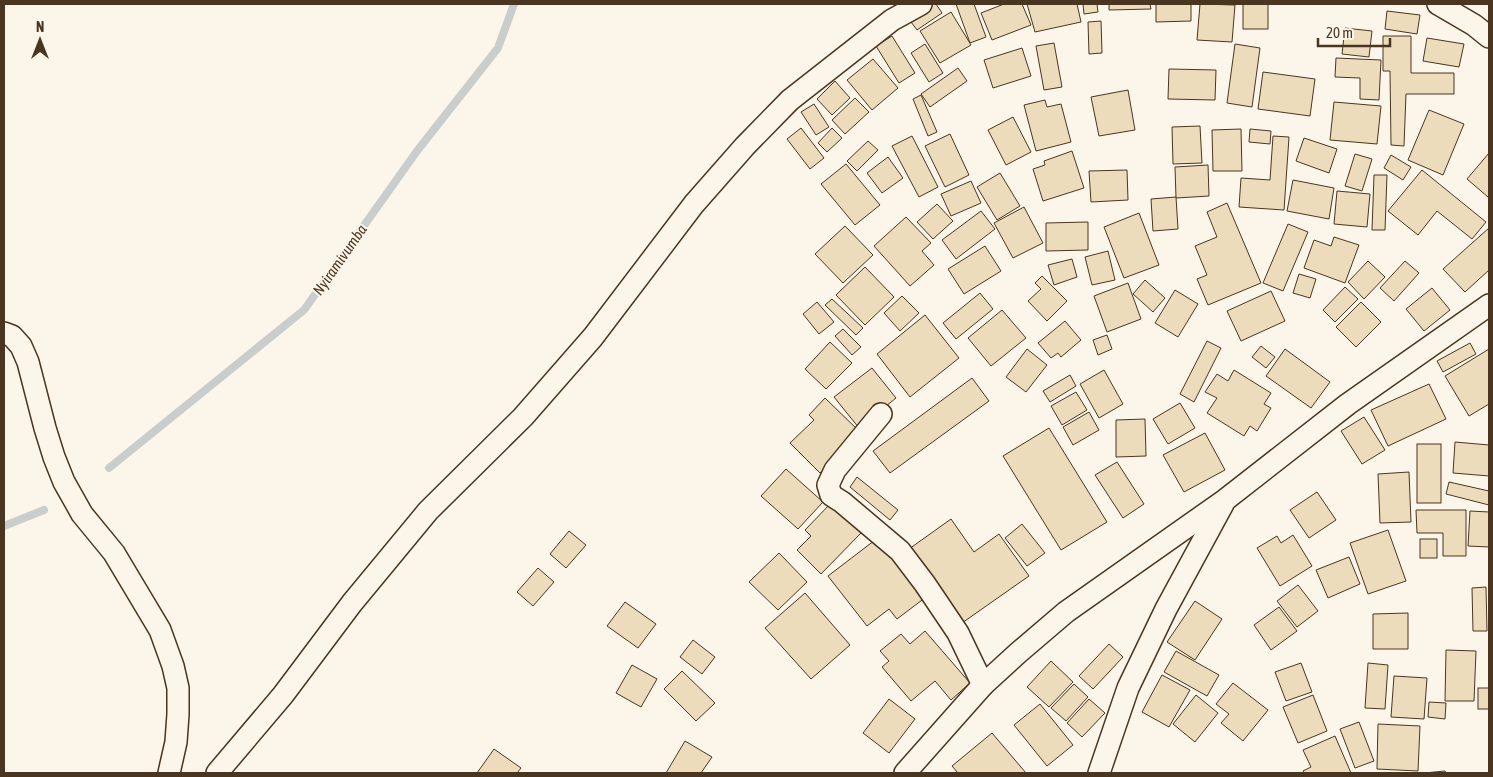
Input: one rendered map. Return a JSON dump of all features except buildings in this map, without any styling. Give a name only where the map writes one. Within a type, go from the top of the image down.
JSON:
[{"type":"street","points":[[217,773],[283,695],[352,603],[428,511],[523,417],[593,337],[694,204],[744,146],[790,100],[892,20],[922,4]]},
{"type":"street","points":[[1438,4],[1474,25],[1489,37]]},
{"type":"street","points":[[905,773],[983,685],[1018,652],[1066,612],[1226,500],[1348,404],[1489,306]]},
{"type":"street","points":[[4,333],[12,336],[21,346],[28,362],[48,435],[64,482],[82,514],[119,560],[164,639],[178,688],[176,742],[169,773]]},
{"type":"street","points":[[882,414],[835,470],[828,485],[831,495],[900,551],[958,633],[983,685]]},
{"type":"street","points":[[1099,773],[1128,688],[1166,608],[1226,500]]},
{"type":"waterway","name":"Nyiramivumba","points":[[109,468],[304,310],[417,151],[498,48],[514,4]]},
{"type":"waterway","name":"Nyiramivumba","points":[[4,526],[44,510]]}]
